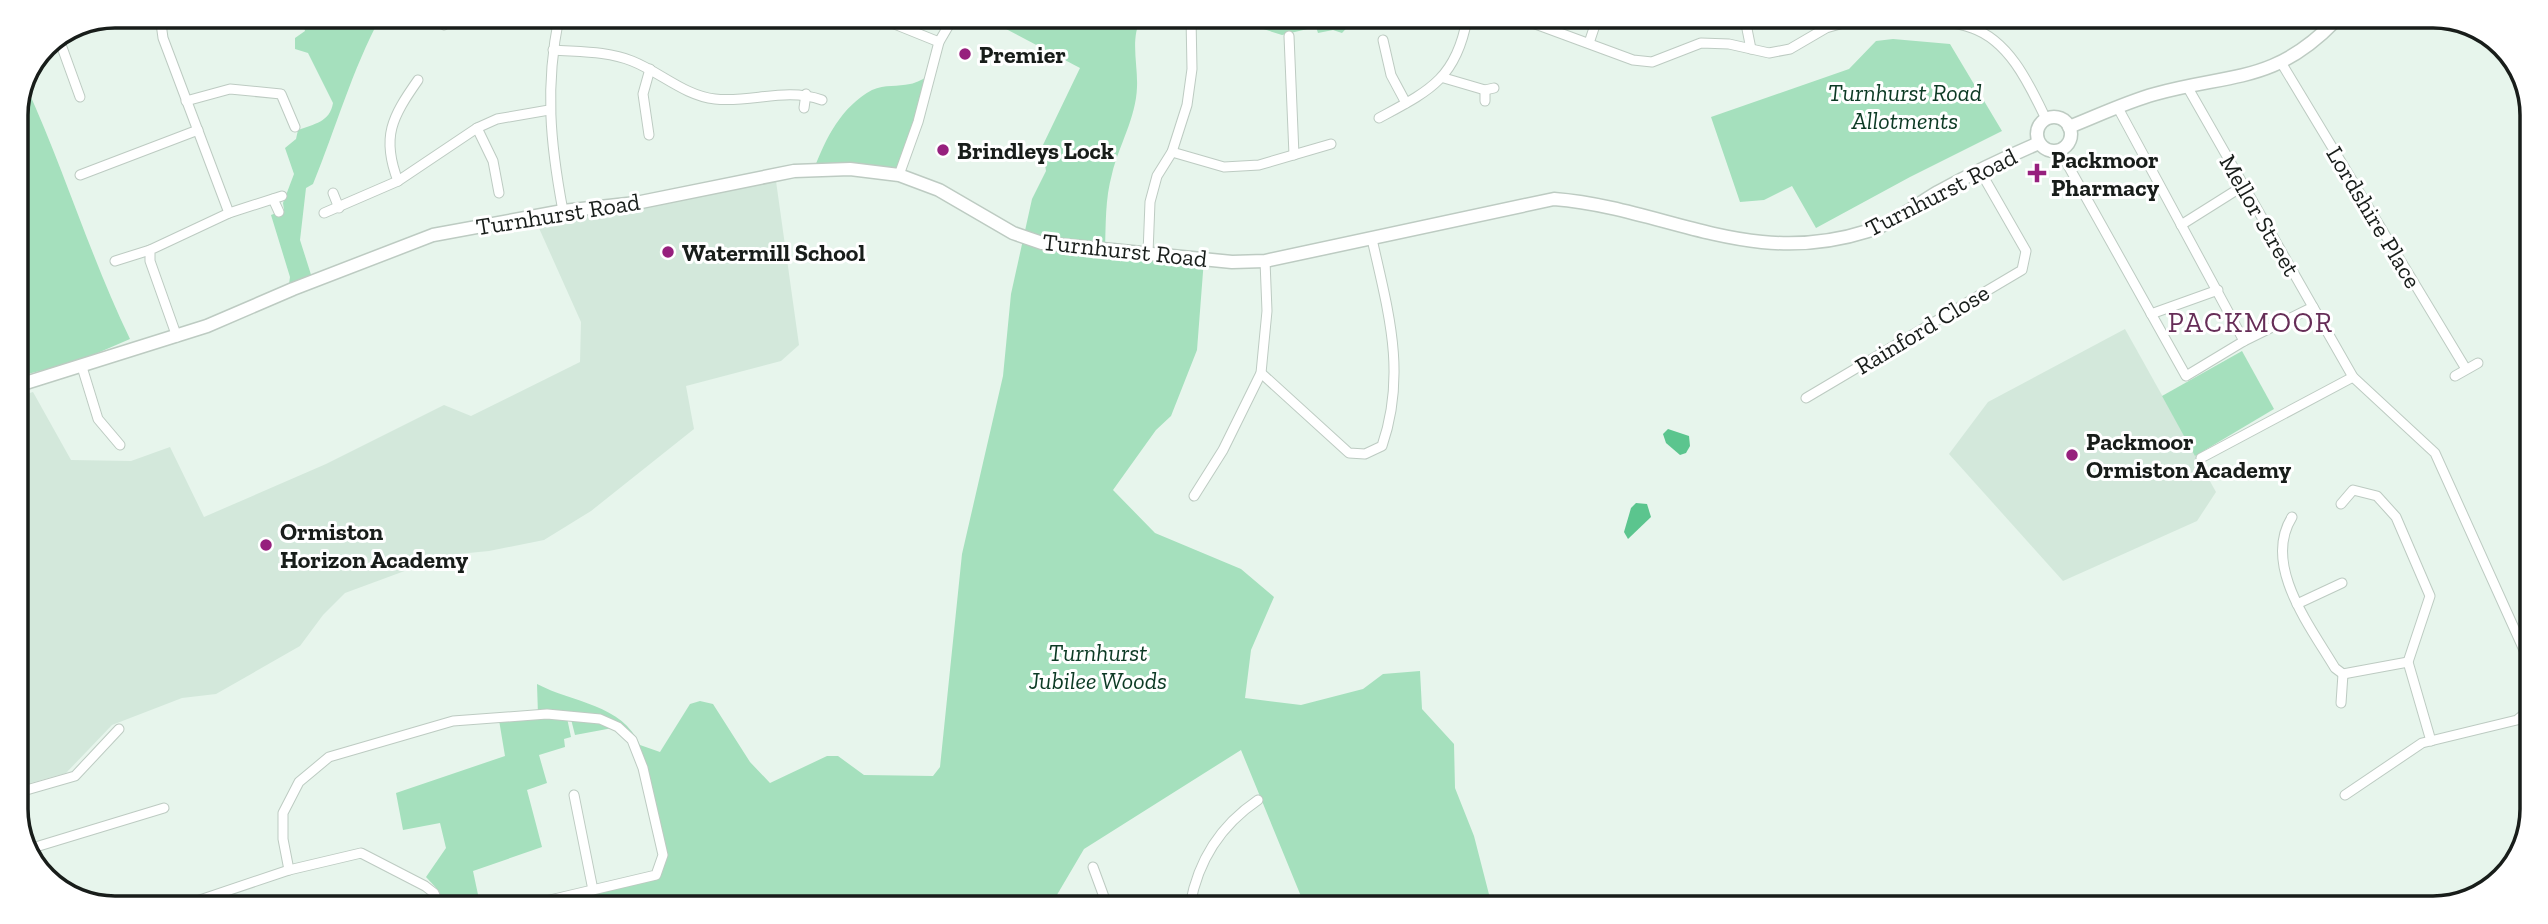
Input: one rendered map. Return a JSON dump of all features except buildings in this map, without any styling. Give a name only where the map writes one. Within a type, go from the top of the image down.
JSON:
[{"type":"street","points":[[162,28],[163,38],[229,213]]},
{"type":"street","points":[[557,28],[552,50],[549,110],[564,211]]},
{"type":"street","points":[[903,28],[939,42]]},
{"type":"street","points":[[899,175],[919,118],[939,42],[947,28]]},
{"type":"street","points":[[1148,253],[1150,202],[1157,176],[1172,152],[1187,105],[1191,28]]},
{"type":"street","points":[[1379,118],[1444,78],[1465,28]]},
{"type":"street","points":[[1547,28],[1633,60],[1652,62],[1701,43],[1769,53],[1790,49],[1826,28]]},
{"type":"street","points":[[1589,43],[1594,28]]},
{"type":"street","points":[[1747,28],[1751,49]]},
{"type":"street","points":[[1979,28],[2006,52],[2028,84],[2046,119]]},
{"type":"street","points":[[2069,127],[2154,94],[2282,64],[2326,28]]},
{"type":"street","points":[[1289,36],[1294,155]]},
{"type":"street","points":[[1383,40],[1391,75],[1406,103]]},
{"type":"street","points":[[62,47],[80,97]]},
{"type":"street","points":[[552,50],[611,54],[650,69],[697,95],[714,99],[748,100],[789,93],[806,94],[821,100]]},
{"type":"street","name":"Lordshire Place","points":[[2282,64],[2466,369]]},
{"type":"street","points":[[649,135],[643,94],[650,69]]},
{"type":"street","points":[[72,79],[83,75]]},
{"type":"street","points":[[1444,78],[1490,89],[1485,101]]},
{"type":"street","points":[[398,181],[389,159],[388,131],[418,80]]},
{"type":"street","name":"Mellor Street","points":[[2188,88],[2353,377],[2435,453],[2520,641]]},
{"type":"street","points":[[186,101],[230,89],[281,94],[295,127]]},
{"type":"street","points":[[804,108],[806,94]]},
{"type":"street","points":[[2119,108],[2181,225],[2218,290],[2251,340]]},
{"type":"street","points":[[324,213],[398,181],[477,128],[497,119],[549,110]]},
{"type":"street","points":[[2060,118],[2069,127],[2071,138],[2060,150],[2046,150],[2039,143],[2038,127],[2046,119],[2060,118]]},
{"type":"street","points":[[477,128],[493,161],[493,183],[499,193]]},
{"type":"street","points":[[80,175],[198,130]]},
{"type":"street","name":"Turnhurst Road","points":[[28,383],[177,337],[433,235],[564,211],[636,203],[808,169],[850,169],[899,175],[939,190],[1013,233],[1042,243],[1232,262],[1265,261],[1553,199],[1584,201],[1702,233],[1754,242],[1819,244],[1871,230],[1979,169],[2039,143]]},
{"type":"street","points":[[1172,152],[1224,167],[1259,165],[1331,144]]},
{"type":"street","points":[[2060,150],[2186,376],[2313,307]]},
{"type":"street","name":"Rainford Close","points":[[1806,398],[2022,270],[2026,251],[1979,169]]},
{"type":"street","points":[[2181,225],[2243,186]]},
{"type":"street","points":[[334,193],[338,208]]},
{"type":"street","points":[[115,261],[150,250],[229,213],[278,197],[279,212]]},
{"type":"street","points":[[1261,373],[1349,453],[1365,454],[1382,446],[1393,413],[1394,343],[1372,239]]},
{"type":"street","points":[[150,250],[150,261],[177,337]]},
{"type":"street","points":[[1194,496],[1223,450],[1261,373],[1267,311],[1265,261]]},
{"type":"street","points":[[2151,314],[2218,290]]},
{"type":"street","points":[[2455,376],[2478,363]]},
{"type":"street","points":[[82,367],[98,419],[120,445]]},
{"type":"street","points":[[2201,458],[2353,377]]},
{"type":"street","points":[[2341,504],[2353,490],[2377,496],[2396,517],[2430,596],[2408,662],[2431,741]]},
{"type":"street","points":[[2292,517],[2283,532],[2283,560],[2297,604],[2335,668],[2343,674],[2408,662]]},
{"type":"street","points":[[2297,604],[2342,583]]},
{"type":"street","points":[[2342,703],[2343,674]]},
{"type":"street","points":[[289,870],[283,839],[283,813],[299,782],[329,757],[453,721],[547,714],[586,715],[618,727],[636,746],[663,855],[656,875],[567,896]]},
{"type":"street","points":[[2346,795],[2422,743],[2520,718]]},
{"type":"street","points":[[28,790],[75,776],[119,729]]},
{"type":"street","points":[[574,795],[593,890]]},
{"type":"street","points":[[1193,896],[1202,865],[1218,837],[1228,824],[1258,800]]},
{"type":"street","points":[[37,847],[164,808]]},
{"type":"street","points":[[212,896],[289,870],[361,853],[425,886],[435,896]]},
{"type":"street","points":[[1093,867],[1104,896]]},
{"type":"street","points":[[1098,881],[1108,877]]},
{"type":"shaded area","name":"Ormiston Horizon Academy","points":[[775,174],[799,345],[781,361],[686,386],[694,429],[591,511],[544,540],[489,551],[448,555],[345,593],[323,615],[300,646],[216,694],[182,698],[112,725],[66,773],[28,784],[28,393],[33,392],[71,460],[131,461],[170,447],[204,517],[326,464],[444,405],[471,416],[580,362],[581,322],[534,217]]},
{"type":"shaded area","name":"Packmoor Ormiston Academy","points":[[2125,329],[2216,492],[2197,521],[2063,581],[1949,454],[1988,402]]},
{"type":"shaded area","points":[[1668,429],[1689,436],[1690,446],[1686,453],[1680,455],[1666,443],[1663,434]]},
{"type":"shaded area","points":[[1636,503],[1647,504],[1651,517],[1628,539],[1624,532],[1631,508]]},
{"type":"green space","points":[[304,28],[375,28],[313,184],[306,188],[300,240],[313,281],[288,291],[290,277],[271,215],[284,210],[283,203],[294,174],[285,148],[296,139],[298,130],[325,118],[333,103],[308,53],[295,49],[295,38],[305,31]]},
{"type":"green space","name":"Turnhurst Jubilee Woods","points":[[1004,28],[1138,28],[1135,43],[1136,98],[1110,183],[1105,249],[1204,259],[1197,350],[1171,416],[1156,430],[1113,490],[1155,533],[1241,569],[1274,597],[1251,650],[1245,698],[1301,705],[1363,689],[1383,674],[1420,671],[1422,709],[1454,744],[1455,788],[1474,836],[1489,896],[1301,896],[1241,750],[1084,849],[1056,896],[567,896],[656,875],[663,855],[636,746],[618,727],[575,735],[570,715],[538,715],[537,684],[609,713],[632,731],[640,745],[660,752],[690,704],[700,701],[713,704],[750,762],[770,783],[827,756],[838,756],[864,775],[933,776],[940,767],[962,554],[1003,376],[1011,294],[1032,199],[1046,171],[1042,147],[1080,68]]},
{"type":"green space","points":[[1260,28],[1312,28],[1282,35]]},
{"type":"green space","points":[[1316,28],[1347,28],[1342,33],[1333,30],[1318,33]]},
{"type":"green space","name":"Turnhurst Road Allotments","points":[[1893,39],[1950,44],[2002,131],[1816,228],[1792,186],[1764,200],[1740,202],[1711,117],[1849,69],[1876,41]]},
{"type":"green space","points":[[931,75],[899,175],[814,169],[836,124],[861,97],[877,88],[905,85]]},
{"type":"green space","points":[[30,96],[130,339],[79,361],[28,374],[28,115]]},
{"type":"green space","points":[[2242,351],[2274,409],[2195,456],[2162,396]]},
{"type":"green space","points":[[567,718],[571,737],[564,739],[565,747],[539,755],[547,783],[527,790],[542,847],[473,871],[478,896],[441,896],[426,877],[446,848],[440,823],[403,830],[396,793],[505,756],[499,720]]},
{"type":"place","name":"Premier","points":[[965,54]]},
{"type":"place","name":"Brindleys Lock","points":[[943,150]]},
{"type":"place","name":"Packmoor Pharmacy","points":[[2037,173]]},
{"type":"place","name":"Watermill School","points":[[668,252]]},
{"type":"place","name":"Packmoor Ormiston Academy","points":[[2072,455]]},
{"type":"place","name":"Ormiston Horizon Academy","points":[[266,545]]},
{"type":"district","name":"PACKMOOR","points":[[2251,322]]}]
